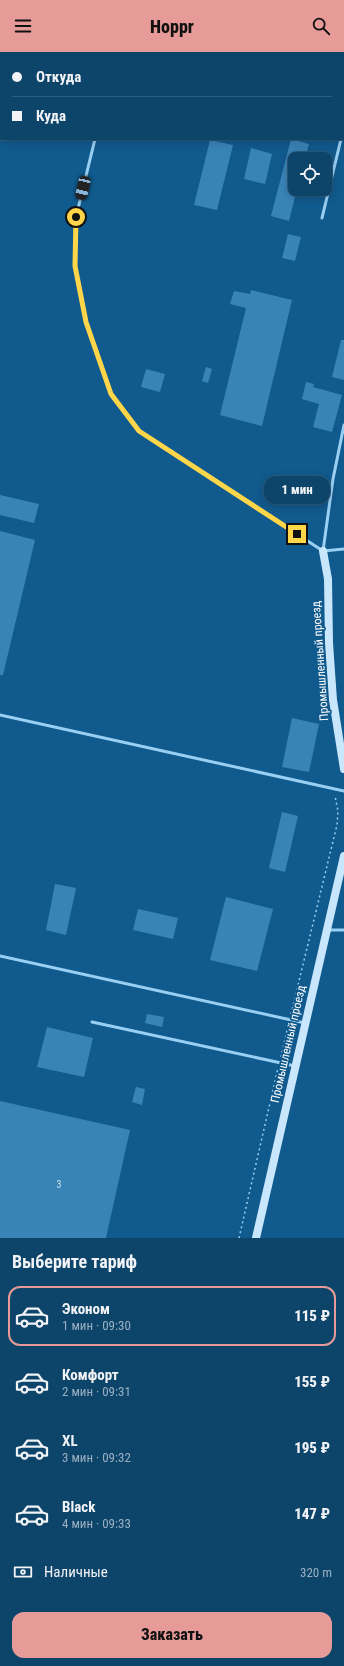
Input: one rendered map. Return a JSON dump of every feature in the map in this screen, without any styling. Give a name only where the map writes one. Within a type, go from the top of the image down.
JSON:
[{"type":"street","name":"Промышленный проезд","points":[[323,551],[328,579],[329,643],[333,700],[344,769]]},
{"type":"street","name":"Промышленный проезд","points":[[256,1238],[344,856]]},
{"type":"lane","points":[[95,140],[76,217],[75,266],[86,322],[111,394],[139,431],[323,551],[344,549]]},
{"type":"lane","points":[[322,218],[341,140]]},
{"type":"lane","points":[[323,551],[333,479],[344,425]]},
{"type":"lane","points":[[0,715],[344,791]]},
{"type":"lane","points":[[328,930],[344,930]]},
{"type":"lane","points":[[0,956],[305,1023]]},
{"type":"lane","points":[[92,1022],[295,1066]]},
{"type":"building","points":[[210,140],[233,145],[217,210],[194,205]]},
{"type":"building","points":[[291,140],[295,140],[309,144],[307,152],[288,152],[288,196],[295,196],[289,221],[271,216]]},
{"type":"building","points":[[251,148],[272,154],[265,184],[244,179]]},
{"type":"building","points":[[288,234],[301,237],[295,261],[282,258]]},
{"type":"building","points":[[251,290],[292,300],[262,426],[220,415],[246,308],[230,304],[234,291],[250,294]]},
{"type":"building","points":[[341,340],[344,340],[344,380],[332,377]]},
{"type":"building","points":[[206,367],[212,369],[208,383],[202,381]]},
{"type":"building","points":[[146,369],[165,374],[160,392],[141,387]]},
{"type":"building","points":[[306,382],[314,384],[313,387],[342,395],[332,432],[313,427],[319,404],[302,399]]},
{"type":"building","points":[[0,495],[39,504],[34,523],[0,515]]},
{"type":"building","points":[[0,531],[35,540],[3,675],[0,675]]},
{"type":"building","points":[[292,718],[319,724],[309,772],[282,767]]},
{"type":"building","points":[[282,812],[298,816],[285,872],[269,868]]},
{"type":"building","points":[[55,884],[76,888],[66,935],[46,930]]},
{"type":"building","points":[[226,897],[273,909],[257,971],[210,960]]},
{"type":"building","points":[[138,909],[178,918],[173,939],[133,930]]},
{"type":"building","points":[[147,1014],[164,1017],[162,1027],[145,1023]]},
{"type":"building","points":[[47,1027],[93,1038],[84,1077],[37,1067]]},
{"type":"building","points":[[136,1087],[145,1089],[142,1105],[132,1102]]},
{"type":"building","points":[[0,1101],[130,1130],[106,1238],[0,1238]]},
{"type":"route","points":[[76,217],[75,266],[86,322],[111,394],[139,431],[297,534]]}]
